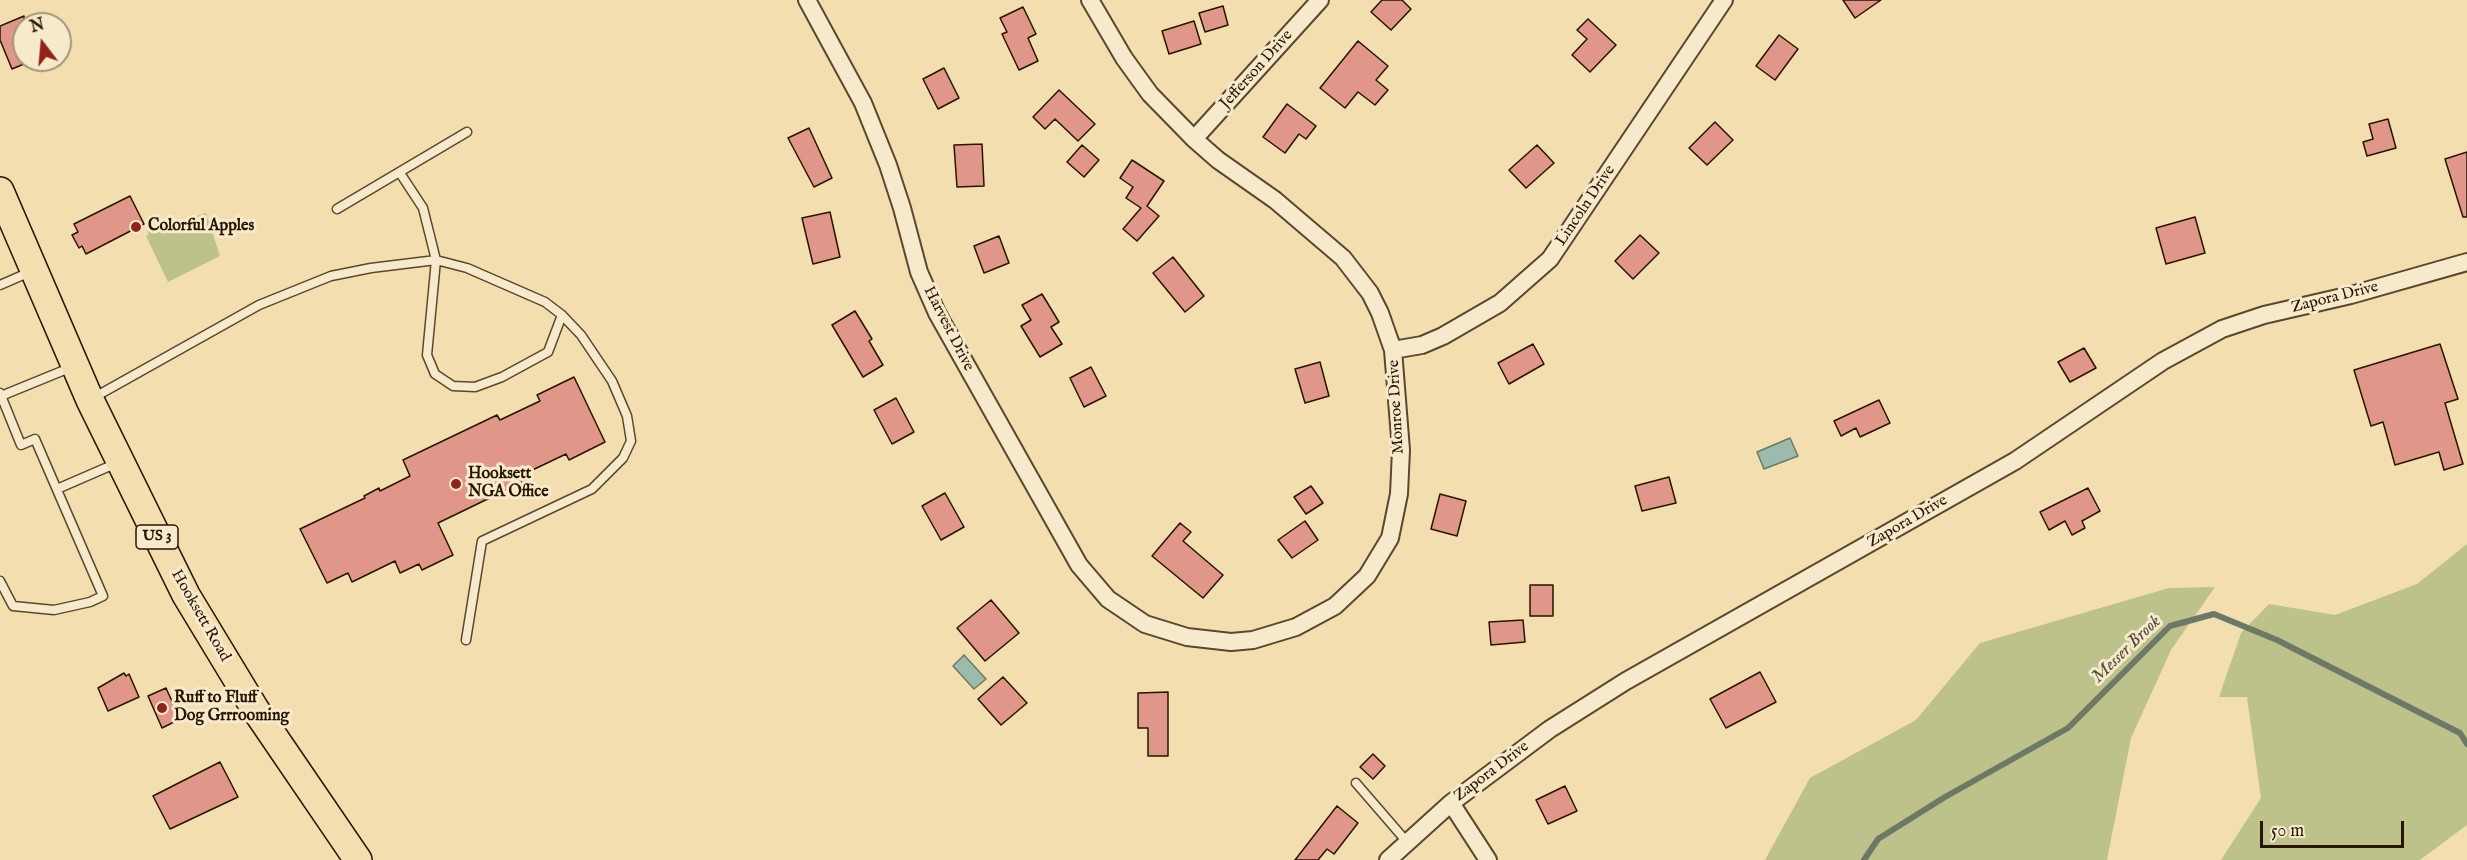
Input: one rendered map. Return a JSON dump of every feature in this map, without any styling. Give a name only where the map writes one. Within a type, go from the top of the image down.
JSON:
[{"type":"main road","name":"Hooksett Road","points":[[0,190],[90,400],[186,595],[255,710],[358,860]]},
{"type":"street","name":"Harvest Drive","points":[[807,0],[863,103],[902,208],[919,272],[937,313],[1079,565],[1108,599],[1144,624]]},
{"type":"street","name":"Monroe Drive","points":[[1090,0],[1124,58],[1150,94],[1194,139],[1218,160],[1275,200],[1343,258],[1370,293],[1393,350],[1401,450],[1398,494],[1389,538],[1367,576],[1335,606],[1296,627],[1253,640],[1231,642],[1187,637],[1144,624]]},
{"type":"street","name":"Jefferson Drive","points":[[1194,139],[1320,0]]},
{"type":"street","name":"Lincoln Drive","points":[[1393,350],[1422,345],[1443,336],[1500,303],[1550,259],[1724,0]]},
{"type":"street","name":"Zapora Drive","points":[[1388,860],[1451,803],[1550,729],[1626,681],[2015,460],[2163,361],[2222,329],[2264,315],[2351,295],[2467,262]]},
{"type":"street","points":[[1451,803],[1488,860]]},
{"type":"lane","points":[[337,209],[467,132]]},
{"type":"lane","points":[[400,172],[423,208],[436,260],[427,355],[435,374],[453,386],[475,387],[502,376],[548,352],[562,315]]},
{"type":"lane","points":[[90,400],[198,338],[294,290],[331,276],[370,268],[436,260],[467,268],[545,302],[562,315],[581,335],[612,381],[627,416],[631,441],[623,458],[592,489],[482,541],[466,640]]},
{"type":"lane","points":[[0,285],[34,271]]},
{"type":"lane","points":[[0,581],[13,606],[54,610],[90,602],[103,596],[35,439],[21,445],[1,395],[75,366]]},
{"type":"lane","points":[[57,489],[120,462]]},
{"type":"lane","points":[[1356,783],[1407,842]]},
{"type":"green space","points":[[206,213],[220,256],[168,282],[146,236],[149,235],[147,231]]},
{"type":"green space","points":[[2467,544],[2467,825],[2420,860],[2221,860],[2261,798],[2247,697],[2219,697],[2241,633],[2269,604],[2335,615],[2417,584]]},
{"type":"green space","points":[[2215,587],[2171,650],[2131,738],[2107,860],[1765,860],[1810,778],[1916,720],[1980,643],[2169,588]]},
{"type":"shaded area","points":[[1790,438],[1798,456],[1764,469],[1757,452]]},
{"type":"shaded area","points":[[964,655],[986,679],[974,689],[953,666]]},
{"type":"building","points":[[1382,0],[1402,0],[1411,9],[1391,30],[1371,12]]},
{"type":"building","points":[[1843,0],[1881,0],[1855,18]]},
{"type":"building","points":[[1223,6],[1228,25],[1205,32],[1199,13]]},
{"type":"building","points":[[1023,7],[1036,34],[1028,38],[1038,61],[1019,70],[1002,34],[1007,32],[1000,18]]},
{"type":"building","points":[[1588,19],[1616,45],[1590,72],[1572,55],[1587,39],[1577,30]]},
{"type":"building","points":[[12,21],[12,69],[0,40],[0,26]]},
{"type":"building","points":[[1194,21],[1201,44],[1169,54],[1162,31]]},
{"type":"building","points":[[1779,35],[1798,49],[1775,80],[1756,66]]},
{"type":"building","points":[[1358,41],[1388,66],[1376,80],[1388,90],[1375,105],[1358,92],[1345,108],[1320,88]]},
{"type":"building","points":[[944,68],[959,98],[938,109],[923,79]]},
{"type":"building","points":[[1059,90],[1095,124],[1078,141],[1055,119],[1045,129],[1033,117]]},
{"type":"building","points":[[1287,104],[1316,126],[1306,139],[1299,134],[1285,153],[1263,137]]},
{"type":"building","points":[[2388,119],[2396,148],[2367,156],[2363,142],[2373,139],[2369,124]]},
{"type":"building","points":[[1715,122],[1733,140],[1707,165],[1689,148]]},
{"type":"building","points":[[809,128],[832,178],[814,187],[788,138]]},
{"type":"building","points":[[982,144],[984,186],[957,187],[954,145]]},
{"type":"building","points":[[1082,145],[1099,160],[1084,177],[1067,162]]},
{"type":"building","points":[[1537,145],[1554,163],[1526,188],[1509,170]]},
{"type":"building","points":[[2467,152],[2467,217],[2463,217],[2445,159]]},
{"type":"building","points":[[1132,160],[1164,181],[1147,206],[1159,216],[1137,241],[1123,229],[1141,208],[1126,198],[1133,187],[1120,178]]},
{"type":"building","points":[[130,196],[144,224],[86,254],[82,246],[79,248],[72,235],[78,232],[74,224]]},
{"type":"building","points":[[830,212],[840,257],[813,264],[802,218]]},
{"type":"building","points":[[2195,217],[2205,253],[2166,264],[2156,228]]},
{"type":"building","points":[[1640,235],[1659,253],[1633,279],[1615,261]]},
{"type":"building","points":[[999,236],[1009,263],[984,273],[974,246]]},
{"type":"building","points":[[1173,257],[1204,296],[1185,312],[1153,273]]},
{"type":"building","points":[[1042,294],[1059,322],[1051,327],[1062,344],[1040,357],[1021,326],[1031,320],[1022,305]]},
{"type":"building","points":[[855,311],[872,339],[869,341],[883,365],[863,377],[832,325]]},
{"type":"building","points":[[1533,344],[1544,364],[1509,384],[1498,363]]},
{"type":"building","points":[[2440,344],[2458,399],[2445,403],[2463,464],[2444,470],[2439,452],[2395,465],[2383,422],[2371,426],[2354,370]]},
{"type":"building","points":[[2084,348],[2096,368],[2070,382],[2058,362]]},
{"type":"building","points":[[1320,362],[1329,396],[1305,403],[1295,369]]},
{"type":"building","points":[[1091,367],[1106,396],[1084,407],[1070,378]]},
{"type":"building","name":"Hooksett NGA Office","points":[[574,377],[605,442],[569,460],[566,454],[524,474],[527,480],[438,523],[453,555],[422,570],[419,564],[400,573],[395,561],[352,582],[348,573],[327,583],[300,529],[365,498],[364,496],[379,488],[380,491],[410,476],[403,460],[497,415],[500,420],[540,401],[537,395]]},
{"type":"building","points":[[896,398],[914,432],[892,444],[874,410]]},
{"type":"building","points":[[1879,400],[1890,423],[1860,437],[1856,428],[1841,436],[1834,421]]},
{"type":"building","points":[[1669,477],[1676,503],[1642,511],[1635,486]]},
{"type":"building","points":[[1311,486],[1323,503],[1306,514],[1294,497]]},
{"type":"building","points":[[2088,488],[2100,511],[2082,521],[2085,528],[2072,535],[2065,521],[2049,530],[2040,512]]},
{"type":"building","points":[[945,493],[964,527],[941,540],[922,506]]},
{"type":"building","points":[[1440,494],[1466,501],[1457,536],[1431,529]]},
{"type":"building","points":[[1305,521],[1318,540],[1292,558],[1278,540]]},
{"type":"building","points":[[1180,523],[1191,532],[1183,541],[1223,575],[1203,598],[1152,556]]},
{"type":"building","points":[[1530,585],[1553,585],[1553,616],[1530,616]]},
{"type":"building","points":[[991,600],[1019,633],[985,661],[957,628]]},
{"type":"building","points":[[1523,620],[1525,642],[1491,645],[1489,622]]},
{"type":"building","points":[[1760,672],[1776,702],[1726,728],[1710,699]]},
{"type":"building","points":[[124,673],[126,676],[129,674],[139,697],[108,711],[98,688]]},
{"type":"building","points":[[1003,677],[1027,703],[1001,725],[978,699]]},
{"type":"building","points":[[166,688],[180,719],[162,728],[148,696]]},
{"type":"building","points":[[1168,692],[1168,756],[1148,756],[1148,728],[1138,728],[1138,693]]},
{"type":"building","points":[[1373,754],[1385,766],[1373,779],[1360,767]]},
{"type":"building","points":[[220,762],[238,797],[170,829],[153,796]]},
{"type":"building","points":[[1565,786],[1577,811],[1548,824],[1536,800]]},
{"type":"building","points":[[1337,806],[1358,823],[1334,854],[1327,849],[1318,860],[1295,860]]},
{"type":"waterway","name":"Messer Brook","points":[[1864,860],[1878,839],[1945,797],[2068,728],[2170,626],[2214,614],[2277,640],[2460,733],[2467,744]]},
{"type":"place","name":"Colorful Apples","points":[[136,227]]},
{"type":"place","name":"Hooksett NGA Office","points":[[456,484]]},
{"type":"place","name":"Ruff to Fluff Dog Grrrooming","points":[[162,708]]}]
